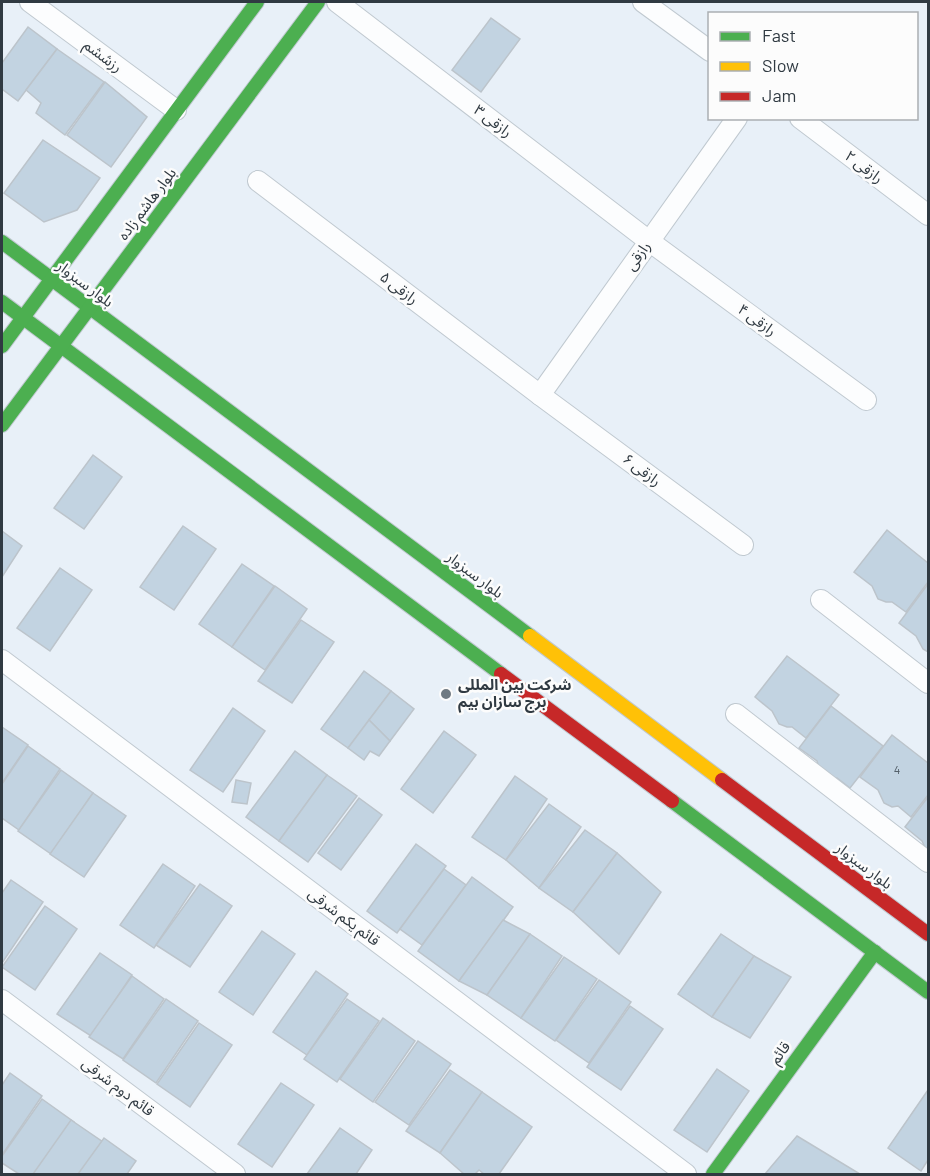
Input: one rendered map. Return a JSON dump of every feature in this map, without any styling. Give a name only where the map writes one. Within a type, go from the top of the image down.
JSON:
[{"type":"street","name":"رزششم","points":[[30,2],[176,110]]},
{"type":"street","points":[[2,346],[257,2]]},
{"type":"street","name":"بلوار هاشم زاده","points":[[2,425],[318,2]]},
{"type":"street","name":"رازقی ۳","points":[[337,2],[649,241]]},
{"type":"street","points":[[643,2],[708,50]]},
{"type":"street","name":"رازقی","points":[[540,395],[736,120]]},
{"type":"street","name":"رازقی ۲","points":[[804,120],[928,215]]},
{"type":"street","name":"رازقی ۵","points":[[258,181],[540,395]]},
{"type":"street","name":"رازقی ۴","points":[[649,241],[866,400]]},
{"type":"street","name":"بلوار سبزوار","points":[[2,242],[928,934]]},
{"type":"street","points":[[2,302],[928,992]]},
{"type":"street","name":"رازقی ۶","points":[[540,395],[743,545]]},
{"type":"street","points":[[820,600],[928,683]]},
{"type":"street","name":"قائم یکم شرقی","points":[[2,660],[686,1174]]},
{"type":"street","points":[[736,714],[928,861]]},
{"type":"street","name":"قائم","points":[[712,1174],[874,952]]},
{"type":"street","name":"قائم دوم شرقی","points":[[2,1000],[235,1174]]},
{"type":"building","points":[[491,18],[520,39],[481,92],[452,70]]},
{"type":"building","points":[[28,27],[57,49],[18,101],[2,89],[2,63]]},
{"type":"building","points":[[57,49],[104,82],[65,135],[36,113],[41,103],[26,90]]},
{"type":"building","points":[[105,82],[147,117],[111,167],[67,135]]},
{"type":"building","points":[[43,140],[100,178],[77,210],[44,222],[4,193]]},
{"type":"building","points":[[93,455],[122,477],[84,529],[54,508]]},
{"type":"building","points":[[183,526],[216,549],[174,610],[140,587]]},
{"type":"building","points":[[887,530],[928,563],[928,582],[906,612],[892,602],[878,599],[872,586],[854,572]]},
{"type":"building","points":[[2,531],[22,546],[2,577]]},
{"type":"building","points":[[242,564],[274,586],[232,647],[199,624]]},
{"type":"building","points":[[60,568],[92,590],[50,651],[17,628]]},
{"type":"building","points":[[928,584],[928,652],[923,649],[916,636],[899,623]]},
{"type":"building","points":[[275,586],[307,609],[265,670],[232,647]]},
{"type":"building","points":[[301,620],[334,642],[292,703],[258,681]]},
{"type":"building","points":[[787,656],[839,695],[806,738],[792,727],[779,724],[772,711],[755,697]]},
{"type":"building","points":[[364,671],[391,691],[348,748],[321,729]]},
{"type":"building","points":[[391,691],[414,709],[390,741],[369,720]]},
{"type":"building","points":[[831,706],[883,746],[850,788],[837,778],[831,779],[819,768],[817,761],[799,748]]},
{"type":"building","points":[[233,708],[265,731],[223,792],[190,770]]},
{"type":"building","points":[[369,720],[390,741],[379,756],[370,751],[364,760],[348,748]]},
{"type":"building","points":[[2,727],[28,745],[2,783]]},
{"type":"building","points":[[444,731],[476,755],[433,813],[401,789]]},
{"type":"building","points":[[892,735],[928,763],[928,795],[911,817],[898,806],[892,807],[884,803],[878,790],[860,777]]},
{"type":"building","points":[[28,746],[60,769],[19,830],[2,818],[2,784]]},
{"type":"building","points":[[295,751],[327,775],[279,841],[246,817]]},
{"type":"building","points":[[61,770],[93,793],[51,854],[18,831]]},
{"type":"building","points":[[327,775],[357,796],[308,862],[279,841]]},
{"type":"building","points":[[515,776],[547,799],[506,860],[472,837]]},
{"type":"building","points":[[236,780],[251,783],[247,804],[232,802]]},
{"type":"building","points":[[93,793],[126,816],[84,877],[50,854]]},
{"type":"building","points":[[928,797],[928,854],[922,841],[905,827]]},
{"type":"building","points":[[359,798],[382,815],[341,870],[318,853]]},
{"type":"building","points":[[549,804],[581,827],[539,888],[506,860]]},
{"type":"building","points":[[585,830],[617,853],[573,912],[539,888]]},
{"type":"building","points":[[416,844],[446,866],[397,933],[367,911]]},
{"type":"building","points":[[617,853],[661,892],[619,954],[573,912]]},
{"type":"building","points":[[163,864],[195,886],[154,948],[120,925]]},
{"type":"building","points":[[444,869],[466,885],[422,945],[400,929]]},
{"type":"building","points":[[472,877],[513,907],[459,981],[418,951]]},
{"type":"building","points":[[11,880],[43,902],[2,963],[2,893]]},
{"type":"building","points":[[200,884],[232,906],[190,967],[156,945]]},
{"type":"building","points":[[45,906],[77,929],[35,990],[2,967]]},
{"type":"building","points":[[503,920],[530,934],[487,995],[459,981]]},
{"type":"building","points":[[262,931],[295,954],[253,1015],[219,992]]},
{"type":"building","points":[[530,934],[562,956],[521,1018],[487,995]]},
{"type":"building","points":[[721,934],[754,956],[712,1017],[678,994]]},
{"type":"building","points":[[100,953],[132,975],[91,1036],[57,1014]]},
{"type":"building","points":[[754,956],[791,977],[750,1038],[712,1017]]},
{"type":"building","points":[[564,957],[597,979],[555,1041],[521,1018]]},
{"type":"building","points":[[316,971],[348,994],[307,1055],[273,1032]]},
{"type":"building","points":[[132,976],[164,999],[123,1059],[89,1037]]},
{"type":"building","points":[[599,980],[631,1002],[589,1063],[556,1040]]},
{"type":"building","points":[[166,999],[198,1021],[156,1083],[123,1060]]},
{"type":"building","points":[[347,999],[379,1021],[337,1082],[304,1059]]},
{"type":"building","points":[[630,1006],[663,1029],[621,1090],[587,1067]]},
{"type":"building","points":[[383,1018],[415,1041],[373,1102],[340,1079]]},
{"type":"building","points":[[199,1023],[232,1045],[190,1107],[157,1084]]},
{"type":"building","points":[[418,1041],[451,1064],[409,1125],[375,1102]]},
{"type":"building","points":[[717,1069],[749,1091],[707,1152],[674,1130]]},
{"type":"building","points":[[450,1070],[482,1092],[440,1153],[406,1131]]},
{"type":"building","points":[[10,1073],[42,1096],[2,1155],[2,1085]]},
{"type":"building","points":[[281,1083],[314,1105],[272,1167],[238,1144]]},
{"type":"building","points":[[928,1090],[928,1160],[921,1171],[888,1148]]},
{"type":"building","points":[[482,1092],[532,1127],[499,1174],[484,1174],[479,1170],[475,1174],[464,1174],[440,1153]]},
{"type":"building","points":[[42,1099],[74,1122],[38,1174],[19,1174],[2,1163],[2,1156]]},
{"type":"building","points":[[71,1120],[103,1142],[81,1174],[33,1174]]},
{"type":"building","points":[[340,1128],[372,1150],[356,1174],[307,1174]]},
{"type":"building","points":[[797,1136],[860,1174],[765,1174]]},
{"type":"building","points":[[104,1138],[136,1161],[127,1174],[78,1174]]},
{"type":"traffic: fast","points":[[2,346],[257,2]]},
{"type":"traffic: fast","points":[[2,425],[318,2]]},
{"type":"traffic: fast","points":[[2,242],[530,636]]},
{"type":"traffic: fast","points":[[2,302],[501,674]]},
{"type":"traffic: fast","points":[[672,801],[928,992]]},
{"type":"traffic: fast","points":[[713,1174],[875,952]]},
{"type":"traffic: slow","points":[[530,636],[722,780]]},
{"type":"traffic: jam","points":[[501,674],[672,801]]},
{"type":"traffic: jam","points":[[722,780],[928,934]]},
{"type":"place","name":"شرکت بین المللی برج سازان بیم","points":[[446,694]]}]
